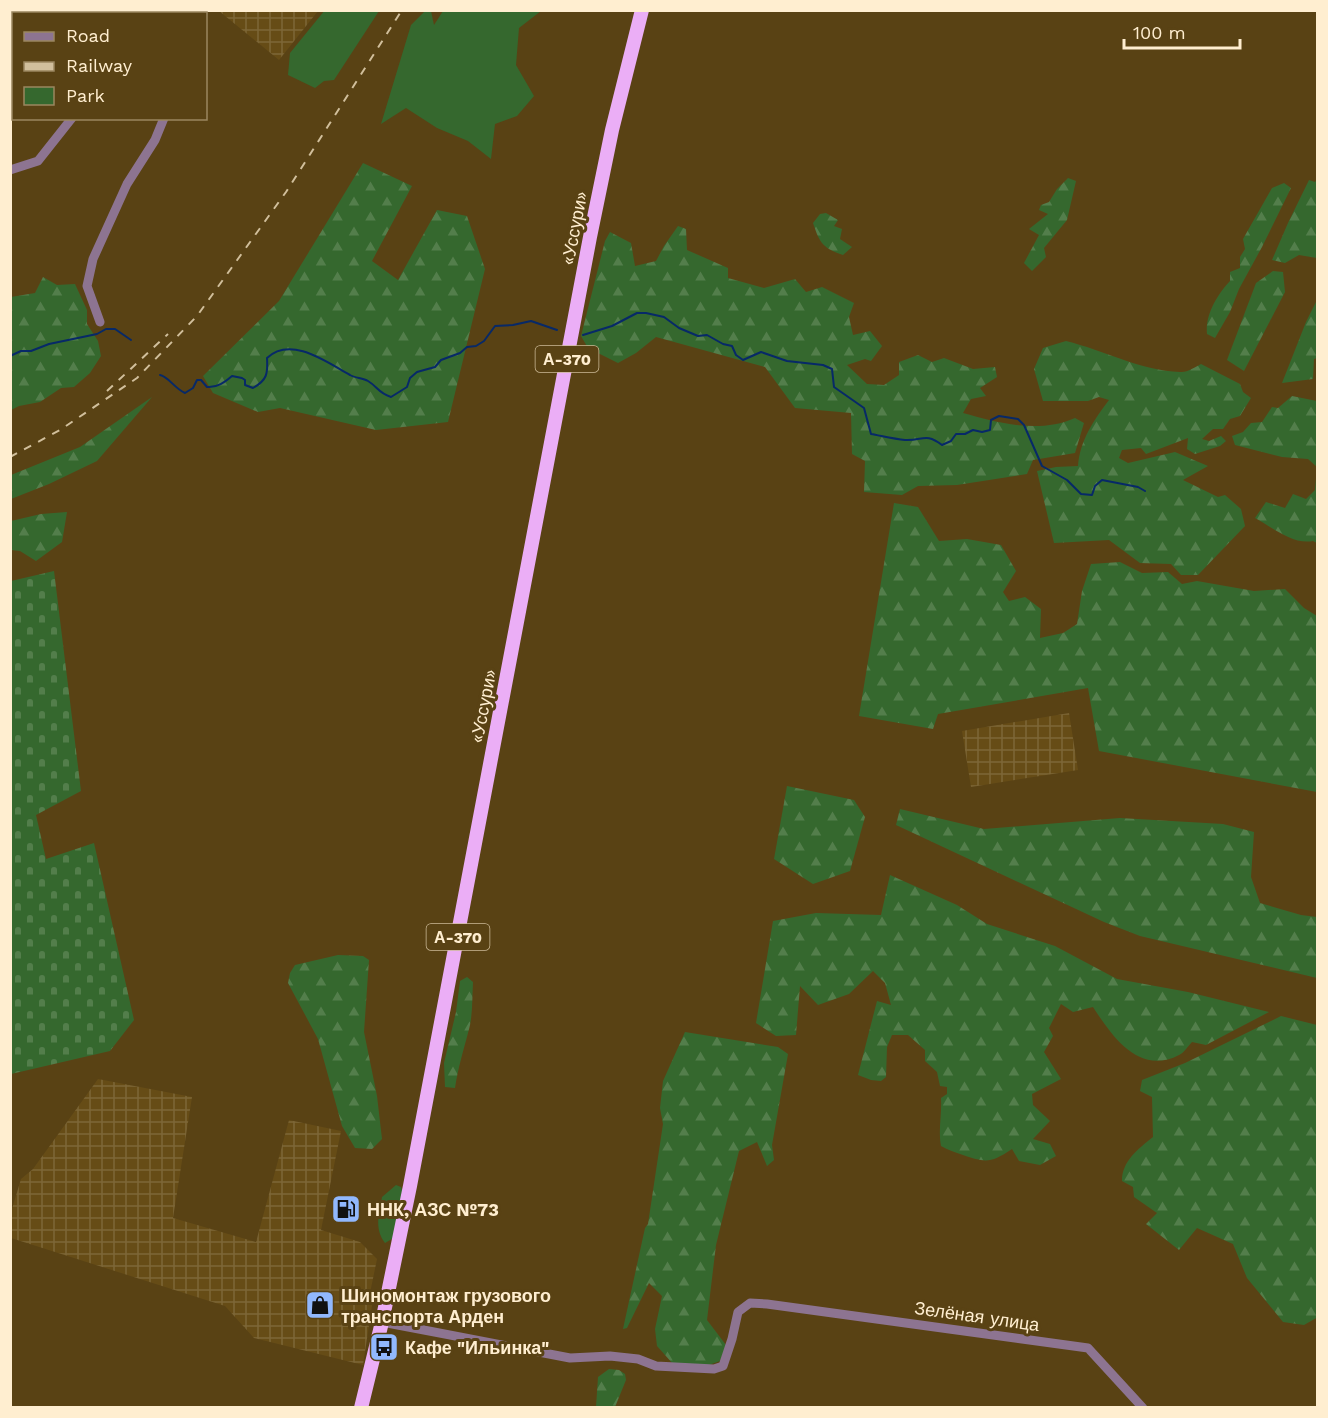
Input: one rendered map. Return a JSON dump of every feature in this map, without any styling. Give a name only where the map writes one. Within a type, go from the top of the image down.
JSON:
[{"type":"highway","name":"«Уссури»","points":[[361,1407],[382,1322],[475,851],[592,226],[617,107],[642,10]]},
{"type":"street","points":[[10,170],[38,161],[70,120]]},
{"type":"street","points":[[100,322],[87,286],[93,260],[127,184],[155,140],[163,120]]},
{"type":"street","name":"Зелёная улица","points":[[382,1322],[570,1358],[610,1356],[638,1359],[656,1366],[714,1369],[723,1366],[738,1312],[750,1303],[782,1306],[1088,1348],[1143,1407]]},
{"type":"shaded area","points":[[219,11],[318,11],[279,60]]},
{"type":"shaded area","points":[[1069,713],[1078,770],[971,787],[962,731]]},
{"type":"shaded area","points":[[98,1079],[192,1097],[173,1218],[256,1242],[289,1120],[341,1131],[321,1230],[360,1242],[377,1259],[370,1293],[373,1299],[363,1365],[254,1338],[225,1306],[11,1238],[11,1212],[21,1179],[33,1169]]},
{"type":"green space","points":[[325,10],[379,11],[334,80],[324,81],[315,88],[288,75],[290,53]]},
{"type":"green space","points":[[425,11],[431,11],[434,25],[443,11],[541,11],[519,28],[516,65],[534,96],[517,116],[495,124],[491,159],[468,141],[437,128],[406,108],[381,124],[411,25]]},
{"type":"green space","points":[[363,163],[412,186],[372,261],[398,280],[437,210],[467,216],[485,269],[448,422],[376,430],[280,408],[258,412],[213,393],[203,376],[279,301]]},
{"type":"green space","points":[[1068,178],[1076,181],[1067,220],[1044,248],[1046,257],[1032,271],[1024,263],[1039,235],[1029,229],[1048,214],[1039,210],[1041,205],[1049,202]]},
{"type":"green space","points":[[1317,179],[1317,258],[1299,255],[1285,263],[1272,260],[1309,180],[1315,182]]},
{"type":"green space","points":[[1284,183],[1291,188],[1215,338],[1207,334],[1208,320],[1213,306],[1230,281],[1230,272],[1240,268],[1240,257],[1245,249],[1243,239],[1272,188]]},
{"type":"green space","points":[[826,213],[838,220],[834,226],[842,229],[840,239],[852,247],[843,255],[823,244],[815,230],[813,223],[820,214]]},
{"type":"green space","points":[[678,226],[686,229],[687,250],[728,268],[728,278],[764,288],[795,279],[806,292],[822,287],[854,303],[849,317],[853,335],[870,331],[882,346],[871,361],[865,359],[847,365],[867,384],[884,385],[899,375],[899,362],[918,355],[932,362],[944,358],[973,369],[995,367],[997,377],[980,388],[986,396],[971,399],[963,413],[1005,423],[1033,426],[1061,423],[1075,418],[1084,423],[1075,453],[1033,460],[1027,474],[957,485],[918,486],[902,495],[864,492],[865,461],[852,454],[851,413],[795,408],[765,367],[656,337],[636,353],[618,363],[588,348],[581,336],[605,241],[610,232],[631,243],[635,266],[656,261]]},
{"type":"green space","points":[[1273,271],[1283,272],[1285,292],[1244,371],[1227,360],[1256,283]]},
{"type":"green space","points":[[43,277],[57,285],[75,284],[87,310],[87,324],[98,341],[101,356],[90,373],[74,387],[61,388],[40,402],[11,410],[11,297],[35,293]]},
{"type":"green space","points":[[1317,300],[1317,358],[1314,359],[1313,379],[1282,383],[1306,322]]},
{"type":"green space","points":[[1066,341],[1166,371],[1185,372],[1201,364],[1240,384],[1243,392],[1251,398],[1240,416],[1230,419],[1223,429],[1213,429],[1202,439],[1209,441],[1221,436],[1226,441],[1220,446],[1195,454],[1187,449],[1188,438],[1146,454],[1141,448],[1122,450],[1119,458],[1128,463],[1175,452],[1208,466],[1183,480],[1218,497],[1225,495],[1241,509],[1245,526],[1198,575],[1181,575],[1171,564],[1140,563],[1109,540],[1054,543],[1037,471],[1078,466],[1085,439],[1109,400],[1099,397],[1088,401],[1043,401],[1034,369],[1043,348]]},
{"type":"green space","points":[[1292,396],[1317,401],[1317,467],[1308,459],[1282,457],[1235,445],[1232,436],[1243,432],[1251,423],[1262,422],[1272,407],[1278,408]]},
{"type":"green space","points":[[152,397],[97,461],[11,499],[11,475],[80,447]]},
{"type":"green space","points":[[1317,467],[1317,543],[1290,538],[1255,518],[1266,502],[1285,508],[1293,494],[1306,499],[1315,490]]},
{"type":"green space","points":[[894,503],[918,507],[939,541],[967,539],[1001,545],[1016,571],[1003,592],[1009,601],[1025,597],[1041,609],[1040,638],[1063,633],[1077,624],[1082,591],[1091,564],[1120,562],[1142,573],[1168,572],[1182,584],[1197,581],[1254,591],[1285,589],[1304,608],[1317,616],[1317,792],[1099,751],[1088,688],[938,714],[933,729],[859,716]]},
{"type":"green space","points":[[67,512],[62,542],[36,561],[20,551],[11,550],[11,521],[41,514]]},
{"type":"green space","points":[[54,571],[81,791],[36,815],[46,859],[94,843],[134,1020],[110,1051],[11,1074],[11,581]]},
{"type":"green space","points":[[787,786],[854,800],[865,817],[850,871],[813,884],[774,859]]},
{"type":"green space","points":[[900,809],[984,829],[1120,818],[1223,824],[1254,832],[1251,877],[1260,903],[1301,915],[1317,917],[1317,978],[1140,936],[1104,922],[896,825]]},
{"type":"green space","points":[[890,875],[957,905],[987,924],[1055,946],[1117,979],[1188,992],[1269,1012],[1206,1045],[1192,1042],[1179,1055],[1165,1060],[1151,1060],[1139,1057],[1128,1050],[1109,1030],[1093,1007],[1073,1012],[1061,1004],[1049,1028],[1053,1036],[1044,1052],[1061,1079],[1032,1094],[1033,1105],[1050,1121],[1033,1139],[1050,1144],[1056,1156],[1040,1165],[1019,1161],[1012,1149],[999,1157],[988,1160],[954,1152],[941,1146],[940,1140],[941,1098],[947,1094],[947,1087],[940,1086],[937,1072],[925,1061],[925,1050],[908,1035],[892,1035],[887,1047],[886,1077],[881,1081],[858,1075],[877,1001],[891,1005],[885,983],[873,971],[849,994],[818,1005],[800,986],[796,1035],[776,1036],[756,1023],[773,921],[816,913],[881,915]]},
{"type":"green space","points":[[338,955],[363,956],[369,960],[364,1032],[377,1096],[382,1139],[372,1149],[355,1148],[342,1126],[318,1039],[288,983],[295,965]]},
{"type":"green space","points":[[467,977],[473,982],[470,1027],[455,1088],[445,1087],[444,1063],[456,1012],[460,981]]},
{"type":"green space","points":[[1281,1016],[1317,1025],[1318,1317],[1304,1325],[1283,1322],[1247,1278],[1233,1244],[1197,1228],[1179,1250],[1146,1224],[1157,1213],[1134,1197],[1133,1187],[1122,1181],[1128,1161],[1153,1137],[1152,1097],[1140,1091],[1142,1080],[1185,1063]]},
{"type":"green space","points":[[685,1032],[778,1047],[788,1054],[772,1145],[774,1160],[767,1166],[757,1142],[739,1151],[716,1245],[707,1320],[726,1345],[720,1361],[706,1366],[673,1364],[657,1346],[655,1329],[662,1296],[649,1283],[627,1328],[623,1329],[645,1228],[648,1224],[663,1124],[660,1108],[663,1081]]},
{"type":"green space","points":[[396,1185],[401,1187],[405,1199],[397,1236],[385,1243],[378,1226],[382,1197]]},
{"type":"green space","points":[[609,1369],[619,1370],[625,1374],[626,1380],[615,1407],[596,1407],[598,1377]]},
{"type":"waterway","points":[[583,335],[612,326],[637,313],[664,317],[679,328],[698,336],[707,335],[732,346],[736,355],[743,360],[761,352],[787,361],[823,365],[832,369],[834,387],[864,408],[871,434],[905,440],[928,438],[942,445],[951,441],[956,434],[965,434],[973,430],[982,432],[990,430],[991,420],[999,416],[1018,419],[1024,425],[1042,466],[1067,480],[1081,494],[1092,495],[1095,486],[1102,480],[1138,487],[1145,491]]},
{"type":"waterway","points":[[160,375],[185,393],[193,388],[197,380],[201,380],[207,387],[214,387],[232,376],[242,378],[245,380],[245,385],[253,388],[266,376],[267,358],[287,349],[298,350],[320,358],[352,376],[368,381],[383,394],[391,397],[407,387],[410,378],[417,372],[435,367],[441,360],[484,341],[495,326],[531,321],[557,330]]},
{"type":"waterway","points":[[10,356],[21,351],[31,351],[49,344],[97,334],[106,329],[115,329],[131,340]]},
{"type":"railway","points":[[10,457],[60,430],[137,378],[197,316],[286,192],[402,10]]},
{"type":"railway","points":[[107,391],[168,334]]},
{"type":"place","name":"ННК, АЗС №73","points":[[346,1209]]},
{"type":"place","name":"Шиномонтаж грузового транспорта Арден","points":[[320,1305]]},
{"type":"place","name":"Кафе \"Ильинка\"","points":[[384,1347]]}]
